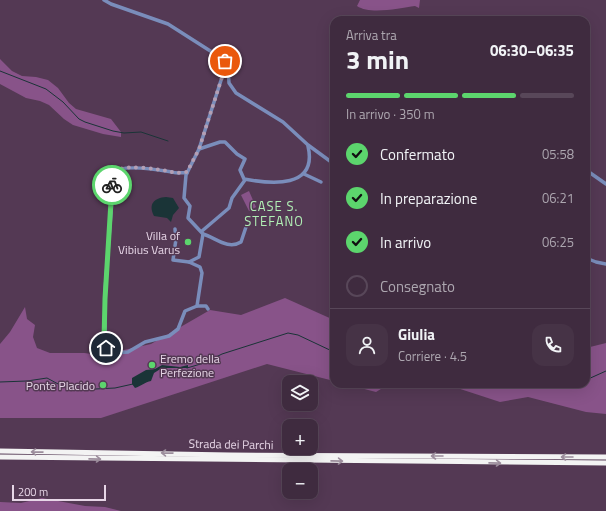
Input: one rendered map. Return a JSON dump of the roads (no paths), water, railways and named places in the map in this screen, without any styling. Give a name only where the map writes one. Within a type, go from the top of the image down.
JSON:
[{"type":"highway","name":"Strada dei Parchi","points":[[0,452],[606,457]]},
{"type":"highway","name":"Strada dei Parchi","points":[[0,458],[606,463]]},
{"type":"street","points":[[104,0],[111,4],[142,14],[174,27],[226,62],[229,66],[230,83],[236,92],[283,122],[308,145],[330,161]]},
{"type":"street","points":[[228,68],[224,71],[199,149],[187,172],[184,198],[190,206],[188,217],[203,233],[215,238],[222,244],[234,245],[241,242],[246,227]]},
{"type":"street","points":[[199,149],[221,142],[227,143],[244,159],[240,170],[245,180]]},
{"type":"street","points":[[245,180],[267,183],[291,180],[304,174],[308,169],[309,163],[308,145]]},
{"type":"street","points":[[187,172],[173,173],[163,170],[127,168],[118,170],[114,174],[105,291],[105,347],[112,352],[128,352],[146,342],[168,336],[178,329],[185,311],[197,306],[206,306],[208,309]]},
{"type":"street","points":[[590,173],[606,184]]},
{"type":"street","points":[[304,174],[321,182]]},
{"type":"street","points":[[189,262],[199,257],[203,233],[229,208],[232,198],[245,180]]},
{"type":"street","points":[[175,229],[176,239],[173,260],[189,262],[200,267],[202,273],[197,306]]},
{"type":"street","points":[[590,259],[606,264]]},
{"type":"waterway","points":[[0,71],[46,89],[63,102],[79,119],[85,122],[124,133],[141,132],[168,141]]},
{"type":"waterway","points":[[187,368],[204,363],[222,354],[288,333],[298,335],[330,350]]},
{"type":"waterway","points":[[590,378],[606,371]]},
{"type":"waterway","points":[[0,382],[27,381],[47,378],[60,385],[75,390],[115,388],[133,384]]},
{"type":"place","name":"Villa of Vibius Varus","points":[[188,242]]},
{"type":"place","name":"Eremo della Perfezione","points":[[152,365]]},
{"type":"place","name":"Ponte Placido","points":[[103,385]]},
{"type":"district","name":"CASE S. STEFANO","points":[[274,214]]}]
